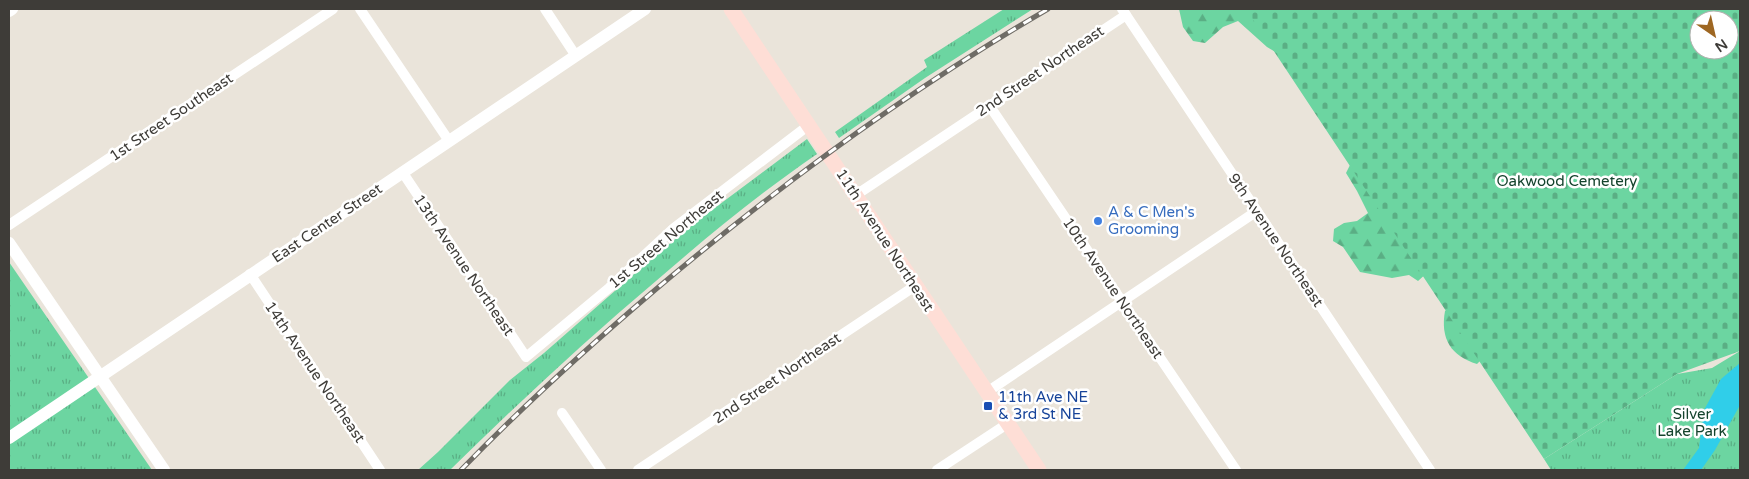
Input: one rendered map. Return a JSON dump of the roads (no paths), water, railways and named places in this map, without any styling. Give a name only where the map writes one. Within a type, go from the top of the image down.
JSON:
[{"type":"main road","name":"11th Avenue Northeast","points":[[731,9],[1039,470]]},
{"type":"street","name":"1st Street Southeast","points":[[9,225],[333,9]]},
{"type":"street","points":[[360,9],[449,141]]},
{"type":"street","points":[[545,9],[576,56]]},
{"type":"street","name":"East Center Street","points":[[9,438],[645,9]]},
{"type":"street","name":"2nd Street Northeast","points":[[856,195],[1124,12]]},
{"type":"street","name":"9th Avenue Northeast","points":[[1124,12],[1430,470]]},
{"type":"street","name":"10th Avenue Northeast","points":[[990,105],[1236,470]]},
{"type":"street","name":"1st Street Northeast","points":[[526,356],[608,288],[674,228],[809,125]]},
{"type":"street","name":"13th Avenue Northeast","points":[[403,173],[526,356]]},
{"type":"street","points":[[987,392],[1257,211]]},
{"type":"street","points":[[9,243],[164,470]]},
{"type":"street","name":"14th Avenue Northeast","points":[[250,274],[380,470]]},
{"type":"street","name":"2nd Street Northeast","points":[[638,470],[915,286]]},
{"type":"street","points":[[562,413],[601,470]]},
{"type":"street","points":[[937,470],[1007,424]]},
{"type":"water","points":[[1740,363],[1740,405],[1715,450],[1701,470],[1683,470],[1699,448],[1704,410],[1721,379]]},
{"type":"railway","points":[[461,470],[532,400],[605,333],[749,214],[895,106],[945,72],[1048,9]]},
{"type":"place","name":"A & C Men's Grooming","points":[[1098,221]]},
{"type":"place","name":"11th Ave NE & 3rd St NE","points":[[988,406]]},
{"type":"park label","name":"Oakwood Cemetery","points":[[1567,181]]},
{"type":"park label","name":"Silver Lake Park","points":[[1692,422]]}]
